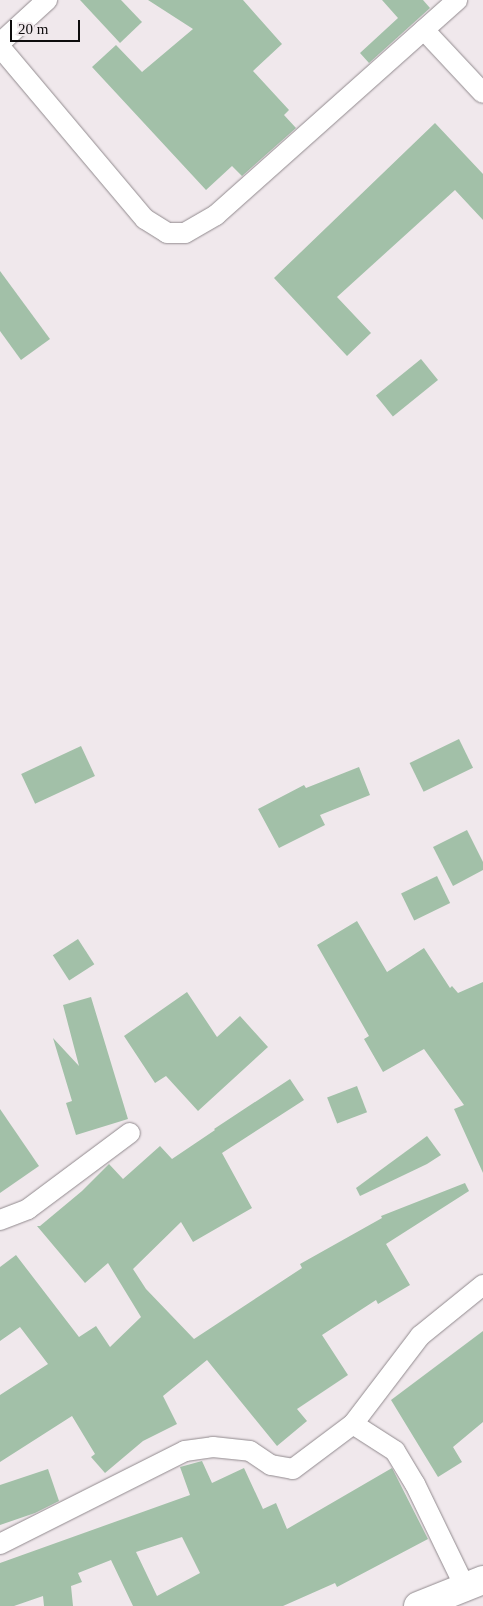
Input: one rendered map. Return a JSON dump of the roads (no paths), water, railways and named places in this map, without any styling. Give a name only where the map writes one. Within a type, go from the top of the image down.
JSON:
[{"type":"main road","points":[[418,1606],[461,1592]]},
{"type":"street","points":[[0,43],[47,0]]},
{"type":"street","points":[[0,47],[145,219],[167,233],[184,233],[216,215],[457,0]]},
{"type":"street","points":[[424,30],[483,93]]},
{"type":"street","points":[[0,1220],[28,1209],[130,1134]]},
{"type":"street","points":[[0,1544],[185,1451],[213,1448],[250,1451],[271,1465],[293,1469],[353,1424],[420,1336],[483,1285]]},
{"type":"street","points":[[353,1424],[395,1451],[415,1484],[461,1592]]}]
